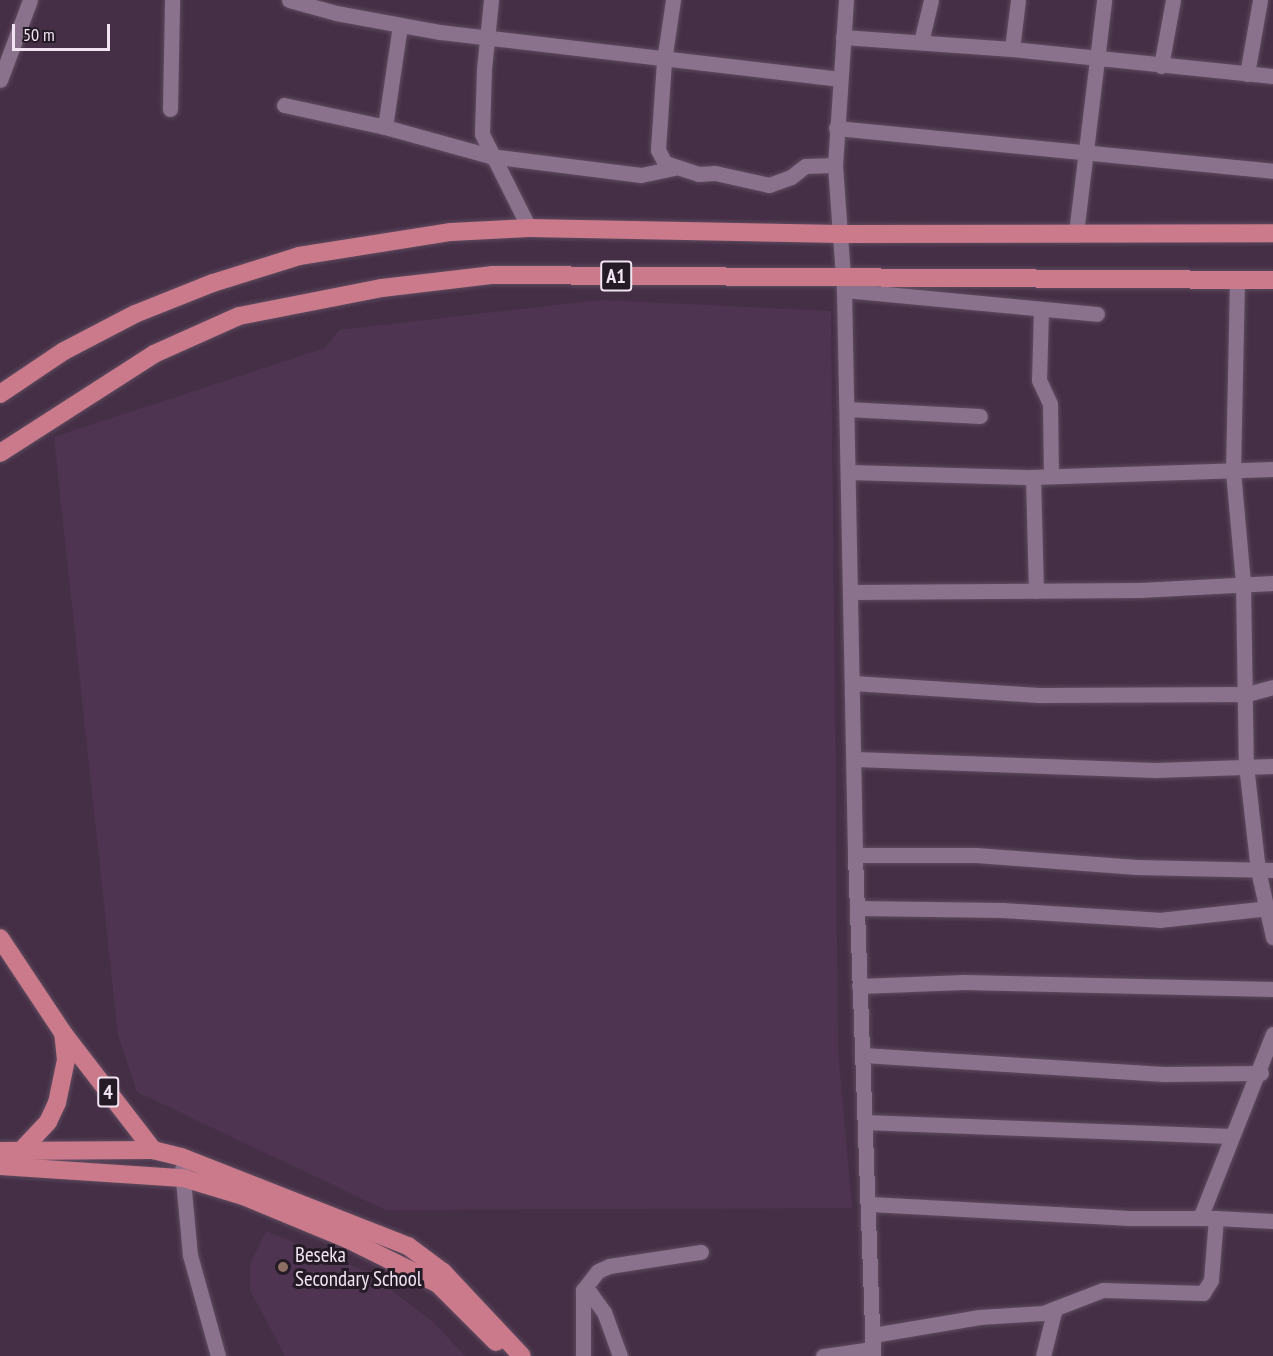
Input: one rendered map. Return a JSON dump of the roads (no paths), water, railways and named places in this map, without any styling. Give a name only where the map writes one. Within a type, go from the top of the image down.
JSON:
[{"type":"main road","name":"A1","points":[[0,394],[64,351],[135,314],[288,259],[366,243],[451,232],[529,228],[840,234],[1273,233]]},
{"type":"main road","name":"A1","points":[[0,453],[154,354],[239,316],[382,288],[493,275],[844,284],[1273,280]]},
{"type":"main road","name":"4","points":[[0,938],[63,1033],[153,1150]]},
{"type":"main road","points":[[2,1161],[22,1151],[48,1122],[57,1103],[66,1060],[63,1033]]},
{"type":"main road","points":[[22,1151],[153,1150],[181,1157],[408,1246],[443,1272],[522,1356]]},
{"type":"main road","points":[[2,1161],[183,1178],[243,1196],[347,1239],[438,1284],[510,1356]]},
{"type":"street","points":[[0,80],[30,0]]},
{"type":"street","points":[[170,109],[172,0]]},
{"type":"street","points":[[289,0],[400,26],[489,35],[664,61],[839,80]]},
{"type":"street","points":[[491,0],[482,134],[490,156],[529,228]]},
{"type":"street","points":[[674,0],[664,61],[658,150],[665,163],[675,168],[768,185],[791,177],[805,166],[835,165]]},
{"type":"street","points":[[846,0],[835,165],[844,284],[852,592],[855,855],[870,1204],[873,1347]]},
{"type":"street","points":[[921,42],[931,0]]},
{"type":"street","points":[[1012,50],[1018,0]]},
{"type":"street","points":[[1076,233],[1083,152],[1104,0]]},
{"type":"street","points":[[1161,66],[1173,0]]},
{"type":"street","points":[[1247,74],[1260,0]]},
{"type":"street","points":[[385,127],[400,26]]},
{"type":"street","points":[[843,38],[1012,50],[1273,76]]},
{"type":"street","points":[[284,105],[385,127],[490,156],[641,175],[675,168]]},
{"type":"street","points":[[836,128],[1273,171]]},
{"type":"street","points":[[1237,280],[1233,471],[1243,583],[1246,765],[1265,870],[1273,937]]},
{"type":"street","points":[[844,284],[1041,310],[1097,314]]},
{"type":"street","points":[[1041,310],[1039,380],[1050,404],[1051,476]]},
{"type":"street","points":[[847,409],[980,416]]},
{"type":"street","points":[[849,472],[1033,477],[1273,469]]},
{"type":"street","points":[[1033,477],[1036,591]]},
{"type":"street","points":[[852,592],[1036,591],[1273,583]]},
{"type":"street","points":[[853,683],[1039,695],[1246,694],[1273,687]]},
{"type":"street","points":[[855,759],[1155,770],[1246,765],[1273,766]]},
{"type":"street","points":[[855,855],[976,855],[1137,867],[1265,870]]},
{"type":"street","points":[[857,908],[1002,910],[1159,920],[1269,908]]},
{"type":"street","points":[[859,986],[964,982],[1273,989]]},
{"type":"street","points":[[824,1356],[1055,1308],[1114,1289],[1203,1293],[1211,1280],[1208,1218],[1230,1136],[1261,1072],[1273,1034]]},
{"type":"street","points":[[863,1055],[1163,1074],[1261,1072]]},
{"type":"street","points":[[865,1122],[1230,1136]]},
{"type":"street","points":[[181,1157],[192,1264],[218,1356]]},
{"type":"street","points":[[870,1204],[1130,1218],[1273,1221]]},
{"type":"street","points":[[583,1356],[583,1290],[598,1271],[609,1266],[701,1252]]},
{"type":"street","points":[[583,1290],[590,1293],[604,1312],[620,1356]]},
{"type":"street","points":[[1043,1356],[1055,1308]]},
{"type":"place","name":"Beseka Secondary School","points":[[283,1267]]}]
